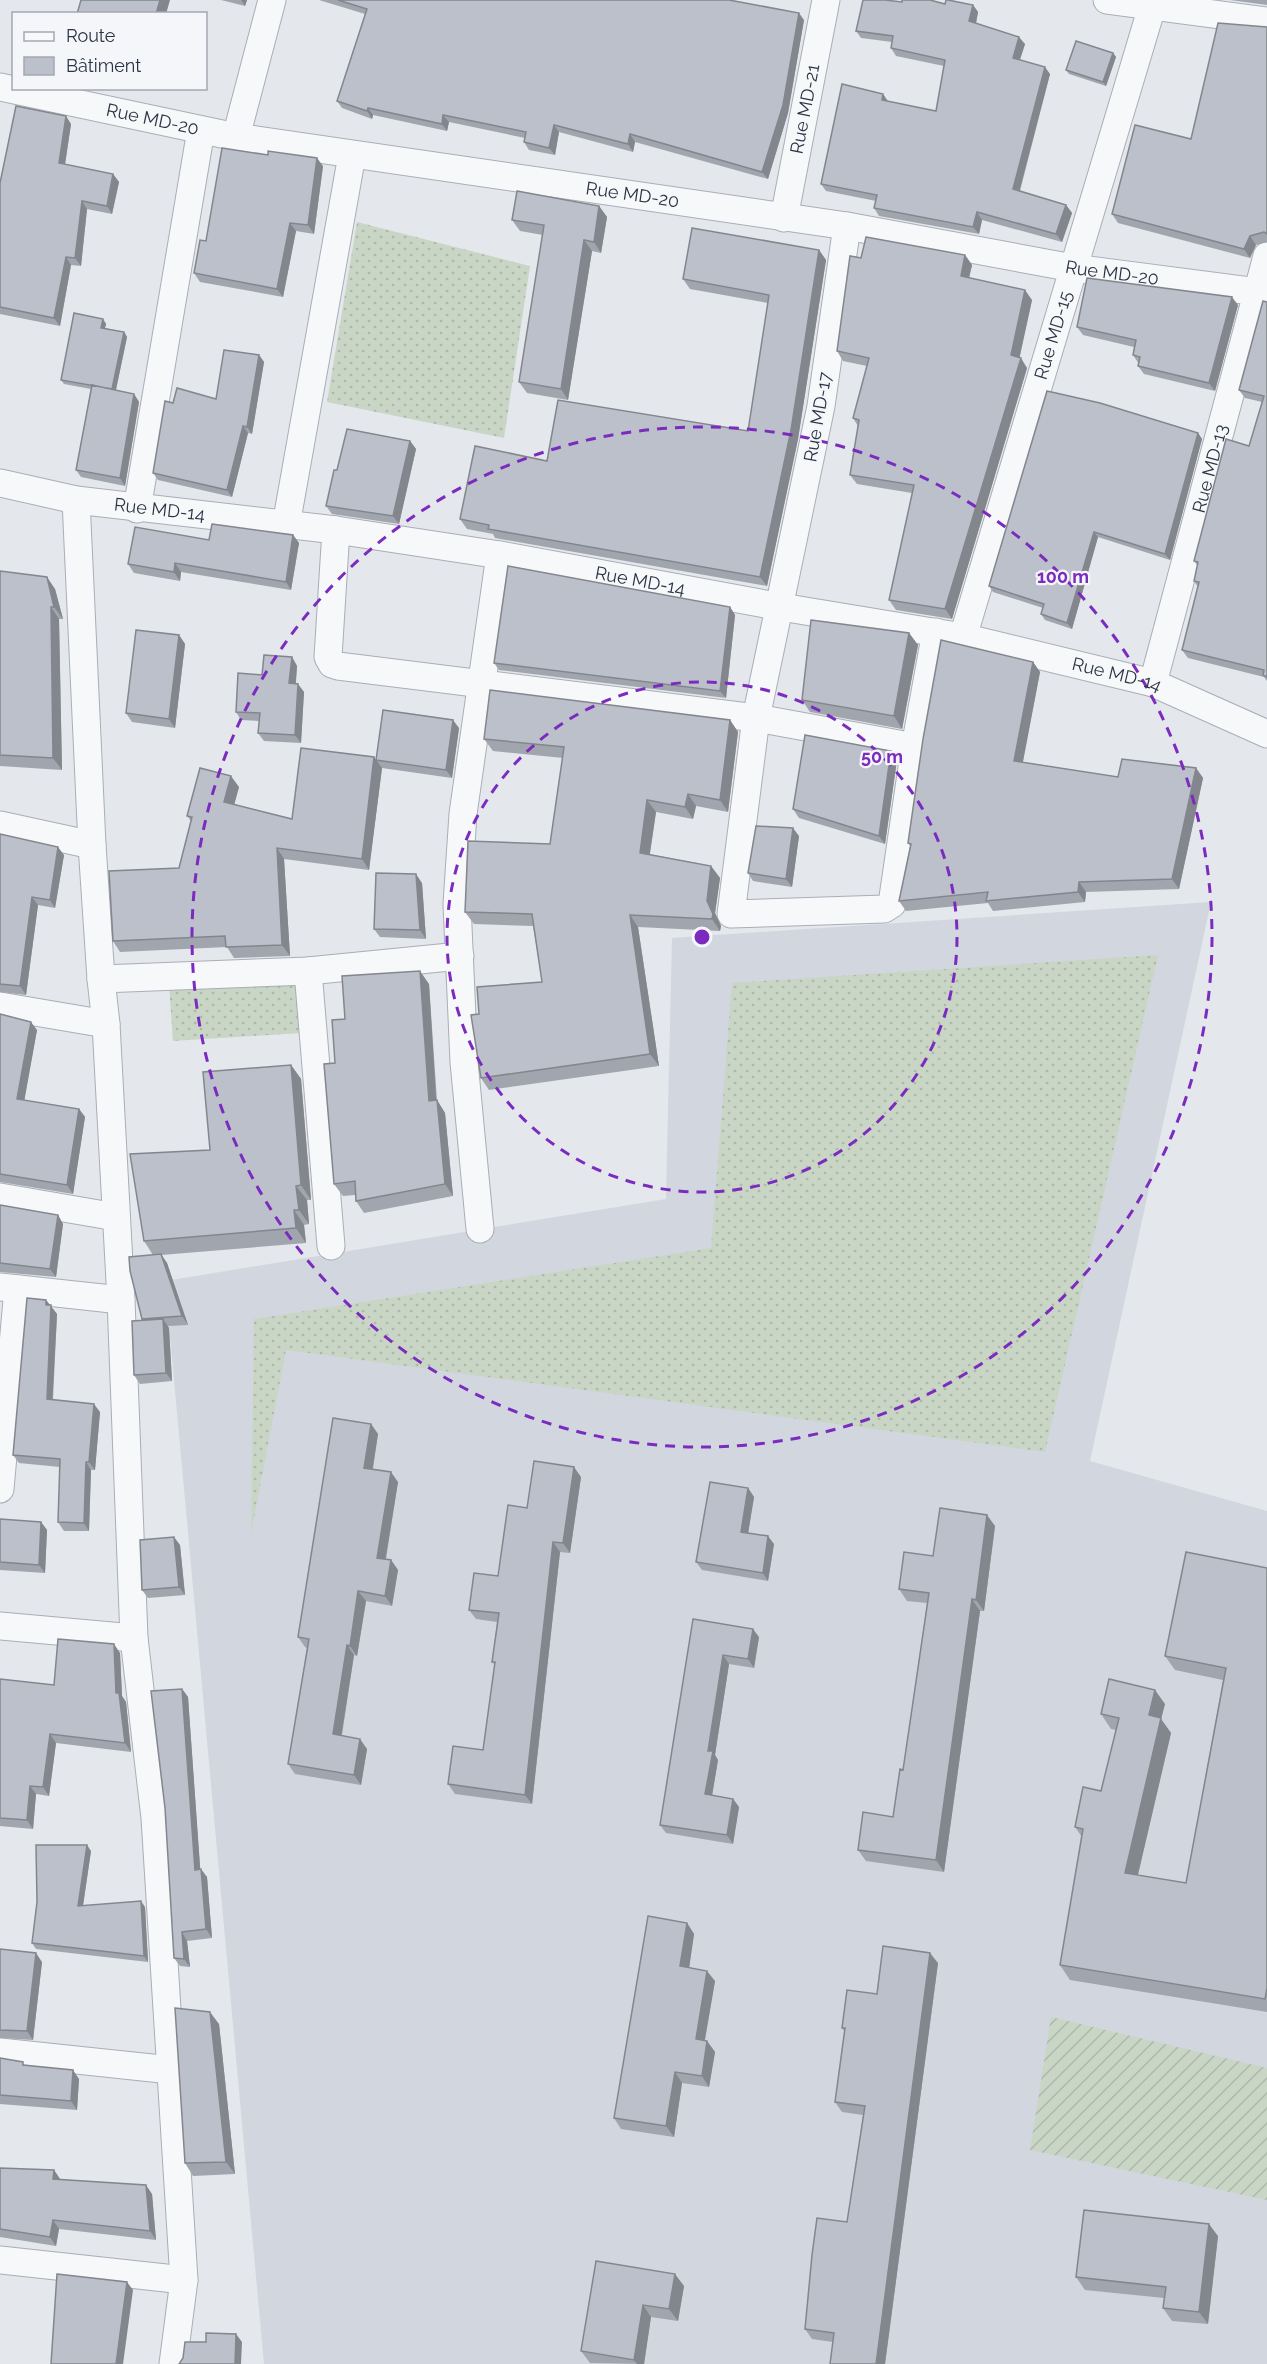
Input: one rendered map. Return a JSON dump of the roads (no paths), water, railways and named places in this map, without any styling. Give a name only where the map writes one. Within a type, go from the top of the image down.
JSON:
[{"type":"street","points":[[236,137],[272,0]]},
{"type":"street","name":"Rue MD-21","points":[[784,218],[826,0]]},
{"type":"street","points":[[1107,0],[1154,3],[1267,21]]},
{"type":"street","name":"Rue MD-15","points":[[963,637],[1154,3]]},
{"type":"street","name":"Rue MD-20","points":[[14,90],[236,137],[847,226],[1073,268],[1262,292]]},
{"type":"street","points":[[137,509],[201,130]]},
{"type":"street","points":[[286,525],[352,155]]},
{"type":"street","name":"Rue MD-17","points":[[847,226],[821,406],[781,607],[756,718],[731,915],[884,909],[892,904],[915,747]]},
{"type":"street","name":"Rue MD-13","points":[[1153,683],[1262,292],[1267,256]]},
{"type":"street","name":"Rue MD-14","points":[[0,483],[76,500],[137,509],[336,530],[500,555],[781,607],[963,637],[1153,683],[1267,734]]},
{"type":"street","points":[[76,500],[92,845],[106,1024],[121,1300],[134,1638],[155,1818],[184,2280],[172,2364]]},
{"type":"street","points":[[336,530],[328,657],[332,664],[756,718],[915,747],[936,632]]},
{"type":"street","points":[[480,1229],[464,1062],[457,904],[463,814],[500,555]]},
{"type":"street","points":[[0,825],[92,845]]},
{"type":"street","points":[[101,979],[308,971],[460,956]]},
{"type":"street","points":[[308,971],[331,1246]]},
{"type":"street","points":[[0,1006],[106,1024]]},
{"type":"street","points":[[0,1197],[116,1216]]},
{"type":"street","points":[[0,1489],[9,1288],[121,1300]]},
{"type":"street","points":[[0,1626],[134,1638]]},
{"type":"street","points":[[0,2052],[171,2070]]},
{"type":"street","points":[[0,2260],[184,2280]]}]
